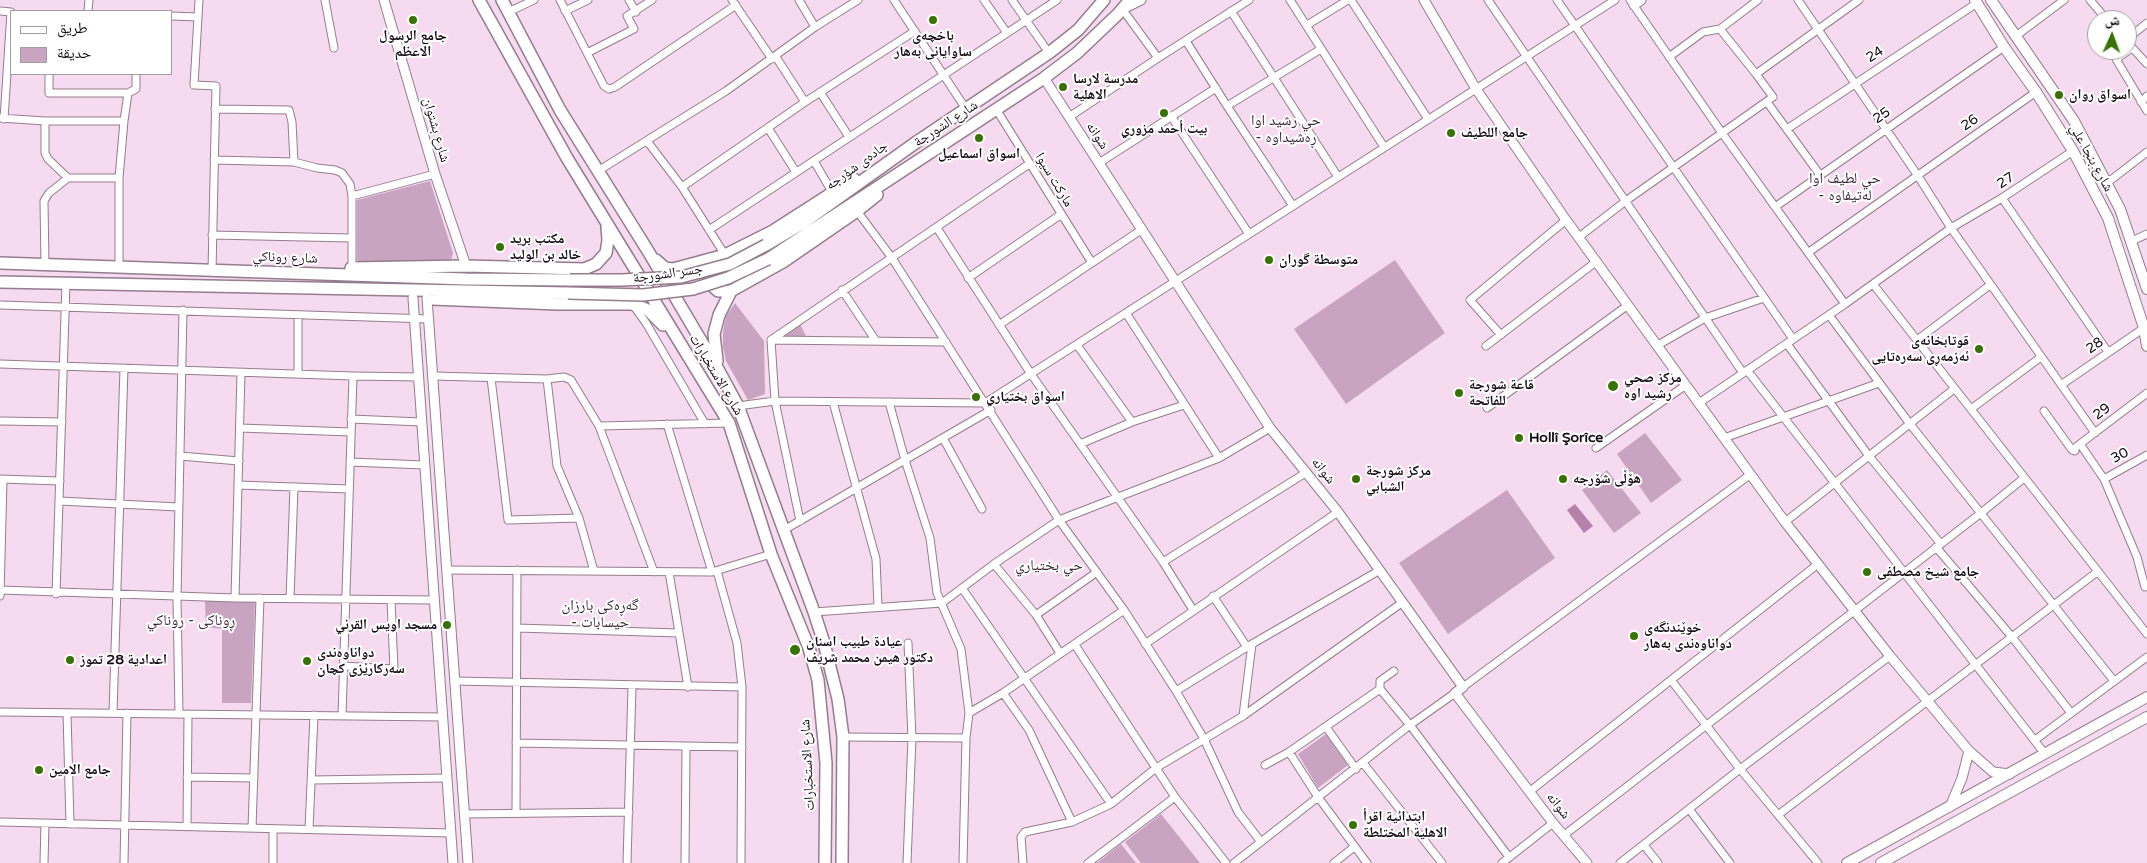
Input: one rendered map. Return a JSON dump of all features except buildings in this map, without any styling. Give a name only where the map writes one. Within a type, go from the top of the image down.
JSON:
[{"type":"main road","name":"شارع الاستخبارات","points":[[479,0],[599,212],[729,424],[771,554],[809,648],[818,680],[826,763],[825,863]]},
{"type":"main road","name":"شارع الاستخبارات","points":[[502,0],[560,110],[648,250],[719,370],[738,406],[814,612],[838,699],[843,737],[842,863]]},
{"type":"main road","name":"جادەی شۆرجە","points":[[766,245],[803,223],[918,141],[1048,53],[1078,30],[1104,0]]},
{"type":"main road","name":"شارع الشورجة","points":[[768,259],[1044,78],[1077,53],[1123,10],[1130,0]]},
{"type":"main road","name":"شارع بنجا علي","points":[[1991,0],[2074,122],[2107,183],[2145,275],[2147,289]]},
{"type":"main road","name":"شارع بنجا علي","points":[[1976,2],[2073,151],[2108,218],[2144,328],[2147,346]]},
{"type":"main road","points":[[993,91],[999,107]]},
{"type":"main road","points":[[918,141],[832,192],[773,231],[725,255],[711,265],[708,272],[708,280],[718,291],[731,291],[783,262],[857,211],[919,159]]},
{"type":"main road","points":[[584,269],[593,266],[602,258],[608,247],[608,232],[599,212]]},
{"type":"main road","name":"جسر الشورجة","points":[[570,280],[630,280],[681,276],[730,264],[766,245]]},
{"type":"main road","points":[[648,250],[659,263],[669,269],[692,265],[725,255]]},
{"type":"main road","name":"جسر الشورجة","points":[[341,290],[643,295],[693,289],[734,276],[768,259]]},
{"type":"main road","name":"شارع روناكي","points":[[0,263],[466,279],[570,280]]},
{"type":"main road","points":[[308,274],[352,268],[466,266],[584,269],[596,271],[606,280],[608,292],[604,304]]},
{"type":"main road","points":[[180,286],[181,269]]},
{"type":"main road","points":[[0,282],[341,290],[361,294],[413,298],[632,304],[641,306],[655,316],[684,349]]},
{"type":"main road","points":[[719,370],[714,346],[714,334],[719,315],[731,291]]},
{"type":"main road","points":[[809,648],[824,643]]},
{"type":"main road","points":[[1847,863],[2147,698]]},
{"type":"main road","points":[[1881,863],[2147,717]]},
{"type":"main road","points":[[2097,726],[2107,739]]},
{"type":"street","points":[[199,0],[194,85],[216,86],[212,271]]},
{"type":"street","points":[[325,0],[334,48]]},
{"type":"street","name":"شارع بشتوان","points":[[384,0],[435,174],[466,266]]},
{"type":"street","points":[[508,12],[534,0]]},
{"type":"street","points":[[560,0],[604,86],[609,89],[615,87],[734,2],[805,102]]},
{"type":"street","points":[[565,11],[588,0]]},
{"type":"street","points":[[629,0],[636,12]]},
{"type":"street","points":[[588,52],[634,29],[628,16],[652,0]]},
{"type":"street","points":[[799,0],[815,27]]},
{"type":"street","points":[[598,171],[774,58],[815,27],[858,0]]},
{"type":"street","points":[[894,0],[945,74],[966,109]]},
{"type":"street","points":[[984,0],[1006,33]]},
{"type":"street","points":[[1012,0],[1048,53]]},
{"type":"street","points":[[709,230],[1057,0]]},
{"type":"street","points":[[1140,0],[1123,10],[1158,58]]},
{"type":"street","points":[[1069,118],[1249,0]]},
{"type":"street","points":[[1290,0],[1384,148]]},
{"type":"street","points":[[1307,25],[1350,0],[1428,119]]},
{"type":"street","points":[[1424,0],[1476,89],[1566,220],[1785,522],[1890,656],[1969,751],[1993,772],[2010,774]]},
{"type":"street","points":[[1488,0],[1627,200],[1705,318],[1745,372],[1783,417],[1904,571],[2045,754]]},
{"type":"street","points":[[1557,0],[1764,298],[1790,341],[1869,456],[2071,713]]},
{"type":"street","points":[[738,406],[775,401],[985,403],[1615,0]]},
{"type":"street","points":[[1669,57],[1703,32],[1720,29],[1758,0]]},
{"type":"street","points":[[1798,0],[1990,285],[2095,433]]},
{"type":"street","points":[[1756,74],[1859,0]]},
{"type":"street","points":[[2016,36],[2064,0]]},
{"type":"street","points":[[2090,0],[2098,10]]},
{"type":"street","points":[[1635,2],[1669,57],[1845,304]]},
{"type":"street","name":"24","points":[[1787,129],[1976,2]]},
{"type":"street","points":[[1231,11],[1338,177]]},
{"type":"street","points":[[172,16],[198,18]]},
{"type":"street","points":[[2137,34],[2147,23]]},
{"type":"street","points":[[10,24],[2,119],[124,121]]},
{"type":"street","points":[[1579,237],[1627,200],[1773,97],[1720,29]]},
{"type":"street","points":[[682,187],[805,102],[915,31]]},
{"type":"street","points":[[1186,41],[1293,206]]},
{"type":"street","name":"25","points":[[1775,207],[2004,47]]},
{"type":"street","points":[[1227,106],[1321,49]]},
{"type":"street","points":[[2137,52],[2147,64]]},
{"type":"street","points":[[2117,60],[2147,111]]},
{"type":"street","points":[[49,75],[49,93],[128,93],[136,88],[136,75]]},
{"type":"street","name":"شوانە","points":[[1044,78],[1270,428],[1338,512],[1463,687]]},
{"type":"street","points":[[1098,163],[1216,88]]},
{"type":"street","points":[[820,92],[849,137]]},
{"type":"street","name":"26","points":[[1809,252],[2036,92]]},
{"type":"street","points":[[120,266],[119,178],[128,93]]},
{"type":"street","points":[[2141,102],[2147,96]]},
{"type":"street","points":[[1767,102],[1820,176]]},
{"type":"street","name":"مارکت سیوا","points":[[999,107],[1060,215],[1092,263]]},
{"type":"street","points":[[215,108],[289,110],[292,122],[294,162]]},
{"type":"street","points":[[1170,116],[1248,234]]},
{"type":"street","points":[[45,121],[45,154],[68,178]]},
{"type":"street","points":[[768,128],[796,172]]},
{"type":"street","points":[[647,141],[682,187],[725,255]]},
{"type":"street","name":"27","points":[[1699,403],[1845,304],[1951,228],[2002,198],[2073,151]]},
{"type":"street","points":[[2107,183],[2147,152]]},
{"type":"street","points":[[214,160],[294,162],[335,170],[342,174],[350,184],[352,196],[352,268]]},
{"type":"street","points":[[814,161],[832,192]]},
{"type":"street","points":[[771,340],[1030,164]]},
{"type":"street","points":[[352,196],[435,174]]},
{"type":"street","points":[[45,265],[44,201],[49,193],[68,178],[119,178]]},
{"type":"street","points":[[2002,198],[2108,352]]},
{"type":"street","points":[[857,211],[892,258],[991,410],[1059,520],[1124,610],[1176,691],[1204,739],[1238,812],[1261,842]]},
{"type":"street","points":[[968,278],[1060,215]]},
{"type":"street","points":[[1502,335],[1470,300],[1566,220]]},
{"type":"street","points":[[937,228],[1031,374],[1163,562],[1193,610]]},
{"type":"street","points":[[999,325],[1141,230]]},
{"type":"street","points":[[2132,241],[2147,234]]},
{"type":"street","points":[[212,235],[351,238]]},
{"type":"street","points":[[1486,346],[1596,261]]},
{"type":"street","points":[[56,594],[66,283]]},
{"type":"street","points":[[1873,284],[2147,634]]},
{"type":"street","points":[[1917,340],[1990,285]]},
{"type":"street","points":[[842,290],[876,341]]},
{"type":"street","points":[[413,298],[441,717],[453,863]]},
{"type":"street","points":[[427,298],[468,863]]},
{"type":"street","points":[[1658,345],[1705,318],[1764,298]]},
{"type":"street","points":[[632,304],[646,322],[705,424]]},
{"type":"street","points":[[0,305],[429,319]]},
{"type":"street","points":[[1487,408],[1628,305]]},
{"type":"street","points":[[179,714],[177,596],[183,310]]},
{"type":"street","points":[[1126,313],[1219,458]]},
{"type":"street","points":[[1828,315],[1910,424],[2114,681]]},
{"type":"street","points":[[298,316],[298,374]]},
{"type":"street","name":"28","points":[[2061,385],[2144,328]]},
{"type":"street","points":[[771,340],[946,342]]},
{"type":"street","points":[[771,340],[775,401],[800,521]]},
{"type":"street","points":[[1076,344],[1132,422]]},
{"type":"street","points":[[1971,409],[2041,357]]},
{"type":"street","points":[[0,364],[241,373],[418,377]]},
{"type":"street","points":[[113,713],[124,368]]},
{"type":"street","points":[[235,598],[241,373]]},
{"type":"street","points":[[342,716],[353,376]]},
{"type":"street","points":[[433,376],[547,379],[564,377],[571,380],[599,426],[654,572]]},
{"type":"street","points":[[491,378],[508,520],[579,518]]},
{"type":"street","points":[[547,379],[556,466],[579,518],[594,571]]},
{"type":"street","points":[[1724,438],[1879,383]]},
{"type":"street","points":[[1596,448],[1686,385]]},
{"type":"street","points":[[1785,522],[1954,389]]},
{"type":"street","name":"29","points":[[2072,450],[2147,393]]},
{"type":"street","points":[[833,402],[876,558],[878,606]]},
{"type":"street","points":[[890,402],[905,460],[930,538],[937,593],[961,650],[968,713],[963,863]]},
{"type":"street","points":[[1080,444],[1132,422],[1184,405]]},
{"type":"street","points":[[784,530],[991,410]]},
{"type":"street","points":[[2044,411],[2072,450],[2086,452]]},
{"type":"street","points":[[351,419],[421,422]]},
{"type":"street","points":[[0,421],[62,422]]},
{"type":"street","points":[[667,424],[738,643],[742,687],[741,863]]},
{"type":"street","points":[[599,426],[729,424]]},
{"type":"street","points":[[240,428],[351,432]]},
{"type":"street","points":[[814,612],[942,603],[994,564],[1059,520],[1116,496],[1219,458],[1270,428]]},
{"type":"street","points":[[944,438],[982,508]]},
{"type":"street","points":[[2080,444],[2104,479],[2137,557],[2145,587]]},
{"type":"street","points":[[180,456],[239,461]]},
{"type":"street","name":"30","points":[[2104,479],[2147,456]]},
{"type":"street","points":[[350,462],[424,465]]},
{"type":"street","points":[[1163,562],[1307,472]]},
{"type":"street","points":[[1234,863],[1364,763],[1410,725],[1750,474]]},
{"type":"street","points":[[1563,836],[2024,478]]},
{"type":"street","points":[[0,596],[2,479],[60,481]]},
{"type":"street","points":[[238,485],[349,489]]},
{"type":"street","points":[[290,599],[294,488]]},
{"type":"street","points":[[60,501],[178,507]]},
{"type":"street","points":[[1145,644],[1338,512]]},
{"type":"street","points":[[447,570],[714,571],[771,554]]},
{"type":"street","points":[[994,564],[1036,615],[1060,653]]},
{"type":"street","points":[[1529,792],[1818,564]]},
{"type":"street","points":[[516,814],[517,570]]},
{"type":"street","points":[[1176,691],[1249,645],[1380,570]]},
{"type":"street","points":[[668,572],[688,687]]},
{"type":"street","points":[[1036,615],[1097,572]]},
{"type":"street","points":[[1778,815],[2097,572]]},
{"type":"street","points":[[962,588],[1111,804]]},
{"type":"street","points":[[0,590],[56,594],[434,600]]},
{"type":"street","points":[[1213,596],[1249,645],[1244,716]]},
{"type":"street","points":[[252,828],[260,598]]},
{"type":"street","points":[[343,666],[394,669],[391,600]]},
{"type":"street","points":[[1023,863],[1021,836],[1025,832],[1072,822],[1111,804],[1156,768],[1244,716],[1403,602]]},
{"type":"street","points":[[968,713],[1003,693],[1124,610]]},
{"type":"street","points":[[517,628],[679,632]]},
{"type":"street","points":[[907,863],[912,738],[908,643]]},
{"type":"street","points":[[1075,645],[1176,797],[1226,863]]},
{"type":"street","points":[[1620,863],[1740,769],[1890,656]]},
{"type":"street","points":[[2034,740],[2147,656]]},
{"type":"street","points":[[1394,670],[1380,681],[1380,689],[1410,725],[1509,857]]},
{"type":"street","points":[[1671,680],[1740,769],[1818,863]]},
{"type":"street","points":[[455,681],[742,687]]},
{"type":"street","points":[[627,863],[632,686]]},
{"type":"street","points":[[1264,765],[1289,752],[1380,689]]},
{"type":"street","points":[[1003,693],[1029,730],[1072,822]]},
{"type":"street","name":"شوانە","points":[[1455,693],[1529,792],[1586,863]]},
{"type":"street","points":[[0,712],[441,717]]},
{"type":"street","points":[[67,712],[70,824]]},
{"type":"street","points":[[124,863],[127,713]]},
{"type":"street","points":[[187,827],[188,714]]},
{"type":"street","points":[[309,829],[314,715]]},
{"type":"street","points":[[1326,727],[1356,769]]},
{"type":"street","points":[[843,737],[966,738]]},
{"type":"street","points":[[516,743],[742,747]]},
{"type":"street","points":[[685,863],[686,747]]},
{"type":"street","points":[[1950,807],[1962,778],[1969,751]]},
{"type":"street","points":[[1289,752],[1318,797],[1367,863]]},
{"type":"street","points":[[1364,763],[1442,863]]},
{"type":"street","points":[[187,777],[254,778]]},
{"type":"street","points":[[312,780],[446,778]]},
{"type":"street","points":[[1088,863],[1176,797]]},
{"type":"street","points":[[1689,809],[1730,863]]},
{"type":"street","points":[[465,814],[629,812]]},
{"type":"street","points":[[0,822],[450,833]]},
{"type":"street","points":[[44,863],[45,823]]},
{"type":"street","points":[[1502,863],[1553,823]]},
{"type":"street","points":[[273,863],[274,829]]},
{"type":"street","points":[[1644,845],[1658,863]]},
{"type":"street","points":[[1334,863],[1354,847]]},
{"type":"green space","points":[[430,181],[453,253],[451,260],[448,262],[360,262],[357,260],[357,200]]},
{"type":"green space","points":[[1395,260],[1445,333],[1346,404],[1294,329]]},
{"type":"green space","points":[[735,303],[764,341],[765,394],[748,400],[726,361],[723,347],[726,316]]},
{"type":"green space","points":[[800,324],[807,338],[782,336]]},
{"type":"green space","points":[[1645,433],[1682,480],[1651,503],[1617,454]]},
{"type":"green space","points":[[1607,470],[1641,513],[1614,533],[1582,490]]},
{"type":"green space","points":[[1507,490],[1555,558],[1448,634],[1399,563]]},
{"type":"green space","points":[[205,601],[255,601],[251,703],[222,703],[222,629],[206,627]]},
{"type":"green space","points":[[1326,734],[1348,765],[1318,788],[1298,754]]},
{"type":"green space","points":[[1161,814],[1200,863],[1141,863],[1125,842]]},
{"type":"green space","points":[[1121,844],[1136,863],[1097,863]]},
{"type":"shaded area","points":[[1575,504],[1593,526],[1584,533],[1567,510]]},
{"type":"place","name":"جامع الرسول الاعظم","points":[[413,20]]},
{"type":"place","name":"باخچەی ساوایانی بەهار","points":[[933,20]]},
{"type":"place","name":"مدرسة لارسا الاهلية","points":[[1063,87]]},
{"type":"place","name":"اسواق روان","points":[[2059,95]]},
{"type":"place","name":"بيت أحمد مزوري","points":[[1164,113]]},
{"type":"place","name":"جامع اللطيف","points":[[1451,133]]},
{"type":"place","name":"اسواق اسماعيل","points":[[979,138]]},
{"type":"place","name":"مكتب بريد خالد بن الوليد","points":[[500,247]]},
{"type":"place","name":"متوسطة گوران","points":[[1269,260]]},
{"type":"place","name":"قوتابخانەی ئەزمەڕی سەرەتایی","points":[[1979,349]]},
{"type":"place","name":"مركز صحي رشيد اوه","points":[[1613,386]]},
{"type":"place","name":"قاعة شورجة للفاتحة","points":[[1459,393]]},
{"type":"place","name":"اسواق بختياري","points":[[976,397]]},
{"type":"place","name":"Hollî Şorîce","points":[[1519,438]]},
{"type":"place","name":"مركز شورجة الشبابي","points":[[1356,479]]},
{"type":"place","name":"هۆڵی شۆرجە","points":[[1563,479]]},
{"type":"place","name":"جامع شيخ مصطفى","points":[[1867,572]]},
{"type":"place","name":"مسجد اويس القرني","points":[[447,625]]},
{"type":"place","name":"خوێندنگەی دواناوەندی بەهار","points":[[1634,636]]},
{"type":"place","name":"عيادة طبيب اسنان دكتور هيمن محمد شريف","points":[[795,650]]},
{"type":"place","name":"اعدادية 28 تموز","points":[[70,660]]},
{"type":"place","name":"دواناوەندى سەركارێزى كچان","points":[[307,661]]},
{"type":"place","name":"جامع الامين","points":[[39,770]]},
{"type":"place","name":"ابتدائية اقرأ الاهلية المختلطة","points":[[1353,825]]},
{"type":"district","name":"حي رشيد اوا - ڕەشیداوە","points":[[1286,130]]},
{"type":"district","name":"حي لطيف اوا - لەتیفاوە","points":[[1845,188]]},
{"type":"district","name":"حي بختياري","points":[[1049,566]]},
{"type":"district","name":"گەڕەکی بارزان - حیسابات","points":[[600,614]]},
{"type":"district","name":"ڕوناکی - روناكي","points":[[191,621]]}]
